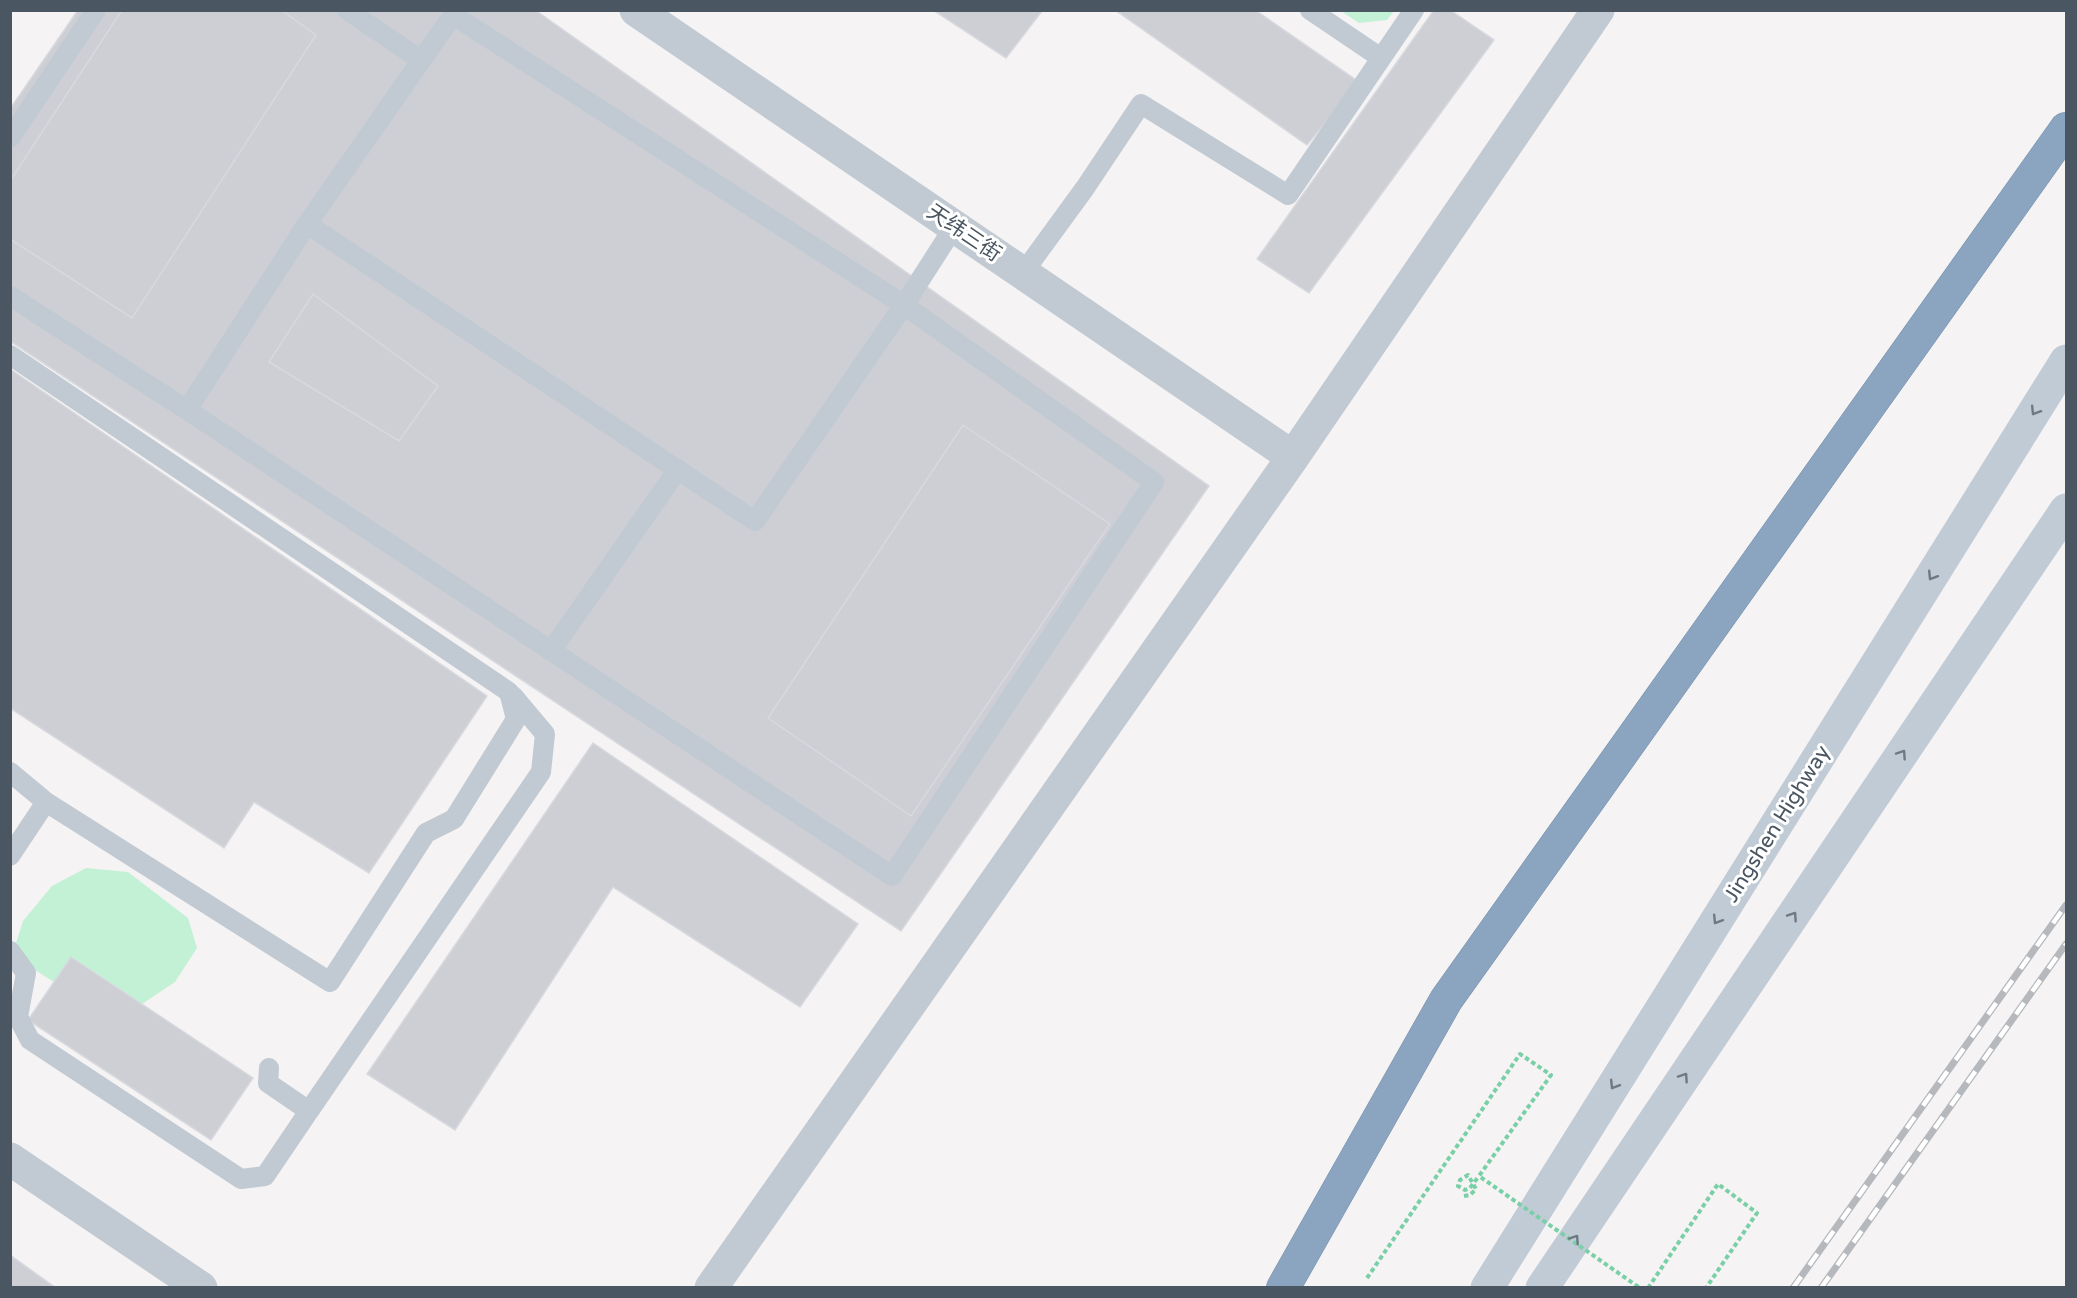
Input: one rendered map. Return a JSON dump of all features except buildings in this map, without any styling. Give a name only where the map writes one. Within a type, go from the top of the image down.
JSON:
[{"type":"highway","points":[[1283,1287],[1446,1000],[2067,129]]},
{"type":"main road","name":"Jingshen Highway","points":[[1487,1285],[2067,361]]},
{"type":"main road","points":[[1542,1287],[2067,510]]},
{"type":"street","name":"天纬三街","points":[[636,10],[1293,457]]},
{"type":"street","points":[[711,1287],[1293,457],[1598,10]]},
{"type":"street","points":[[10,1160],[201,1287]]},
{"type":"lane","points":[[10,138],[96,10]]},
{"type":"lane","points":[[348,10],[421,60]]},
{"type":"lane","points":[[1310,10],[1382,58]]},
{"type":"lane","points":[[1023,273],[1085,188],[1141,104],[1288,195],[1414,10]]},
{"type":"lane","points":[[10,296],[187,410],[892,876],[1154,482],[904,305],[453,15],[307,224],[187,410]]},
{"type":"lane","points":[[307,224],[755,521],[904,305],[954,227]]},
{"type":"lane","points":[[10,355],[509,692],[545,734],[541,772],[265,1176],[241,1179],[30,1040],[18,1017],[26,973],[10,951]]},
{"type":"lane","points":[[551,651],[678,469]]},
{"type":"lane","points":[[10,772],[46,802],[330,982],[426,832],[454,819],[504,739],[516,719],[509,692]]},
{"type":"lane","points":[[10,856],[46,802]]},
{"type":"lane","points":[[269,1068],[268,1083],[309,1111]]},
{"type":"path","points":[[1366,1278],[1521,1054],[1551,1075],[1479,1176],[1474,1182],[1470,1188],[1465,1190],[1458,1186],[1460,1180],[1468,1175],[1474,1183],[1476,1189],[1470,1195],[1464,1196]]},
{"type":"path","points":[[1479,1176],[1640,1287]]},
{"type":"path","points":[[1648,1287],[1718,1184],[1757,1213],[1706,1287]]},
{"type":"green space","points":[[1341,11],[1394,11],[1387,20],[1359,23]]},
{"type":"green space","points":[[86,868],[128,872],[188,918],[197,948],[175,982],[142,1004],[71,957],[54,982],[24,963],[16,943],[23,921],[52,886]]},
{"type":"railway","points":[[1793,1288],[2066,905]]},
{"type":"railway","points":[[1821,1288],[2066,944]]}]
